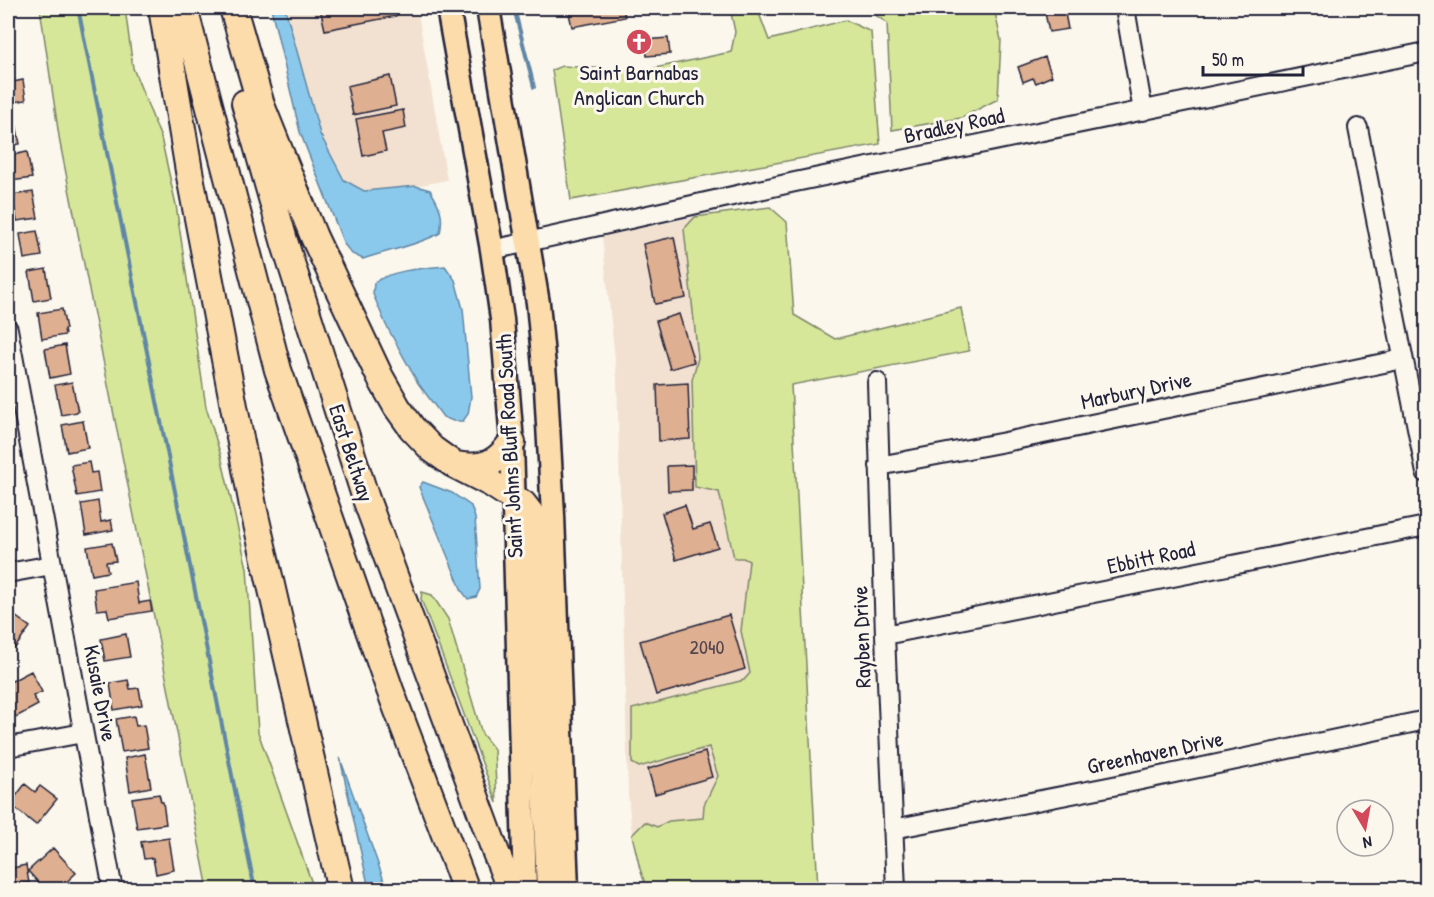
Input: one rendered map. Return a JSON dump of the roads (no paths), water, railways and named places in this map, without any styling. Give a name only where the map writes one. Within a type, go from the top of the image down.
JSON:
[{"type":"highway","points":[[162,8],[189,171],[254,511],[341,890]]},
{"type":"highway","name":"East Beltway","points":[[184,8],[278,370],[390,690],[466,890]]},
{"type":"highway","name":"East Beltway","points":[[219,8],[285,244],[366,499],[511,890]]},
{"type":"highway","points":[[233,8],[261,105],[314,237],[380,377],[397,407],[412,428],[432,449],[453,464],[513,497],[530,513],[537,536],[550,890]]},
{"type":"highway","points":[[453,464],[466,467],[484,466],[498,459],[512,442]]},
{"type":"main road","name":"Saint Johns Bluff Road South","points":[[448,8],[492,250],[502,319],[512,442],[525,890]]},
{"type":"main road","name":"Saint Johns Bluff Road South","points":[[488,8],[529,243],[538,303],[546,388],[567,890]]},
{"type":"street","points":[[1125,8],[1143,111]]},
{"type":"street","name":"Bradley Road","points":[[492,250],[795,182],[1426,52]]},
{"type":"street","points":[[1358,128],[1426,473]]},
{"type":"street","name":"Kusaie Drive","points":[[8,329],[12,376],[41,505],[113,890]]},
{"type":"street","name":"Marbury Drive","points":[[879,466],[1403,359]]},
{"type":"street","name":"Rayben Drive","points":[[877,382],[896,890]]},
{"type":"street","name":"Ebbitt Road","points":[[885,635],[1426,526]]},
{"type":"street","points":[[8,573],[52,566]]},
{"type":"street","name":"Greenhaven Drive","points":[[893,829],[1113,786],[1426,720]]},
{"type":"street","points":[[8,747],[83,732]]},
{"type":"water","points":[[271,8],[285,8],[320,134],[344,180],[364,191],[416,186],[430,190],[440,211],[442,221],[440,233],[412,245],[363,259],[352,254],[344,244],[300,132]]},
{"type":"water","points":[[445,266],[455,280],[463,309],[471,397],[468,414],[463,421],[453,421],[443,417],[418,383],[386,325],[373,294],[374,283],[389,275],[408,270]]},
{"type":"water","points":[[423,482],[452,493],[471,506],[475,518],[480,589],[476,597],[468,599],[462,591],[419,487]]},
{"type":"water","points":[[340,758],[387,889],[369,889]]},
{"type":"waterway","points":[[78,8],[255,890]]},
{"type":"waterway","points":[[514,8],[534,87]]},
{"type":"place","name":"Saint Barnabas Anglican Church","points":[[639,42]]}]
